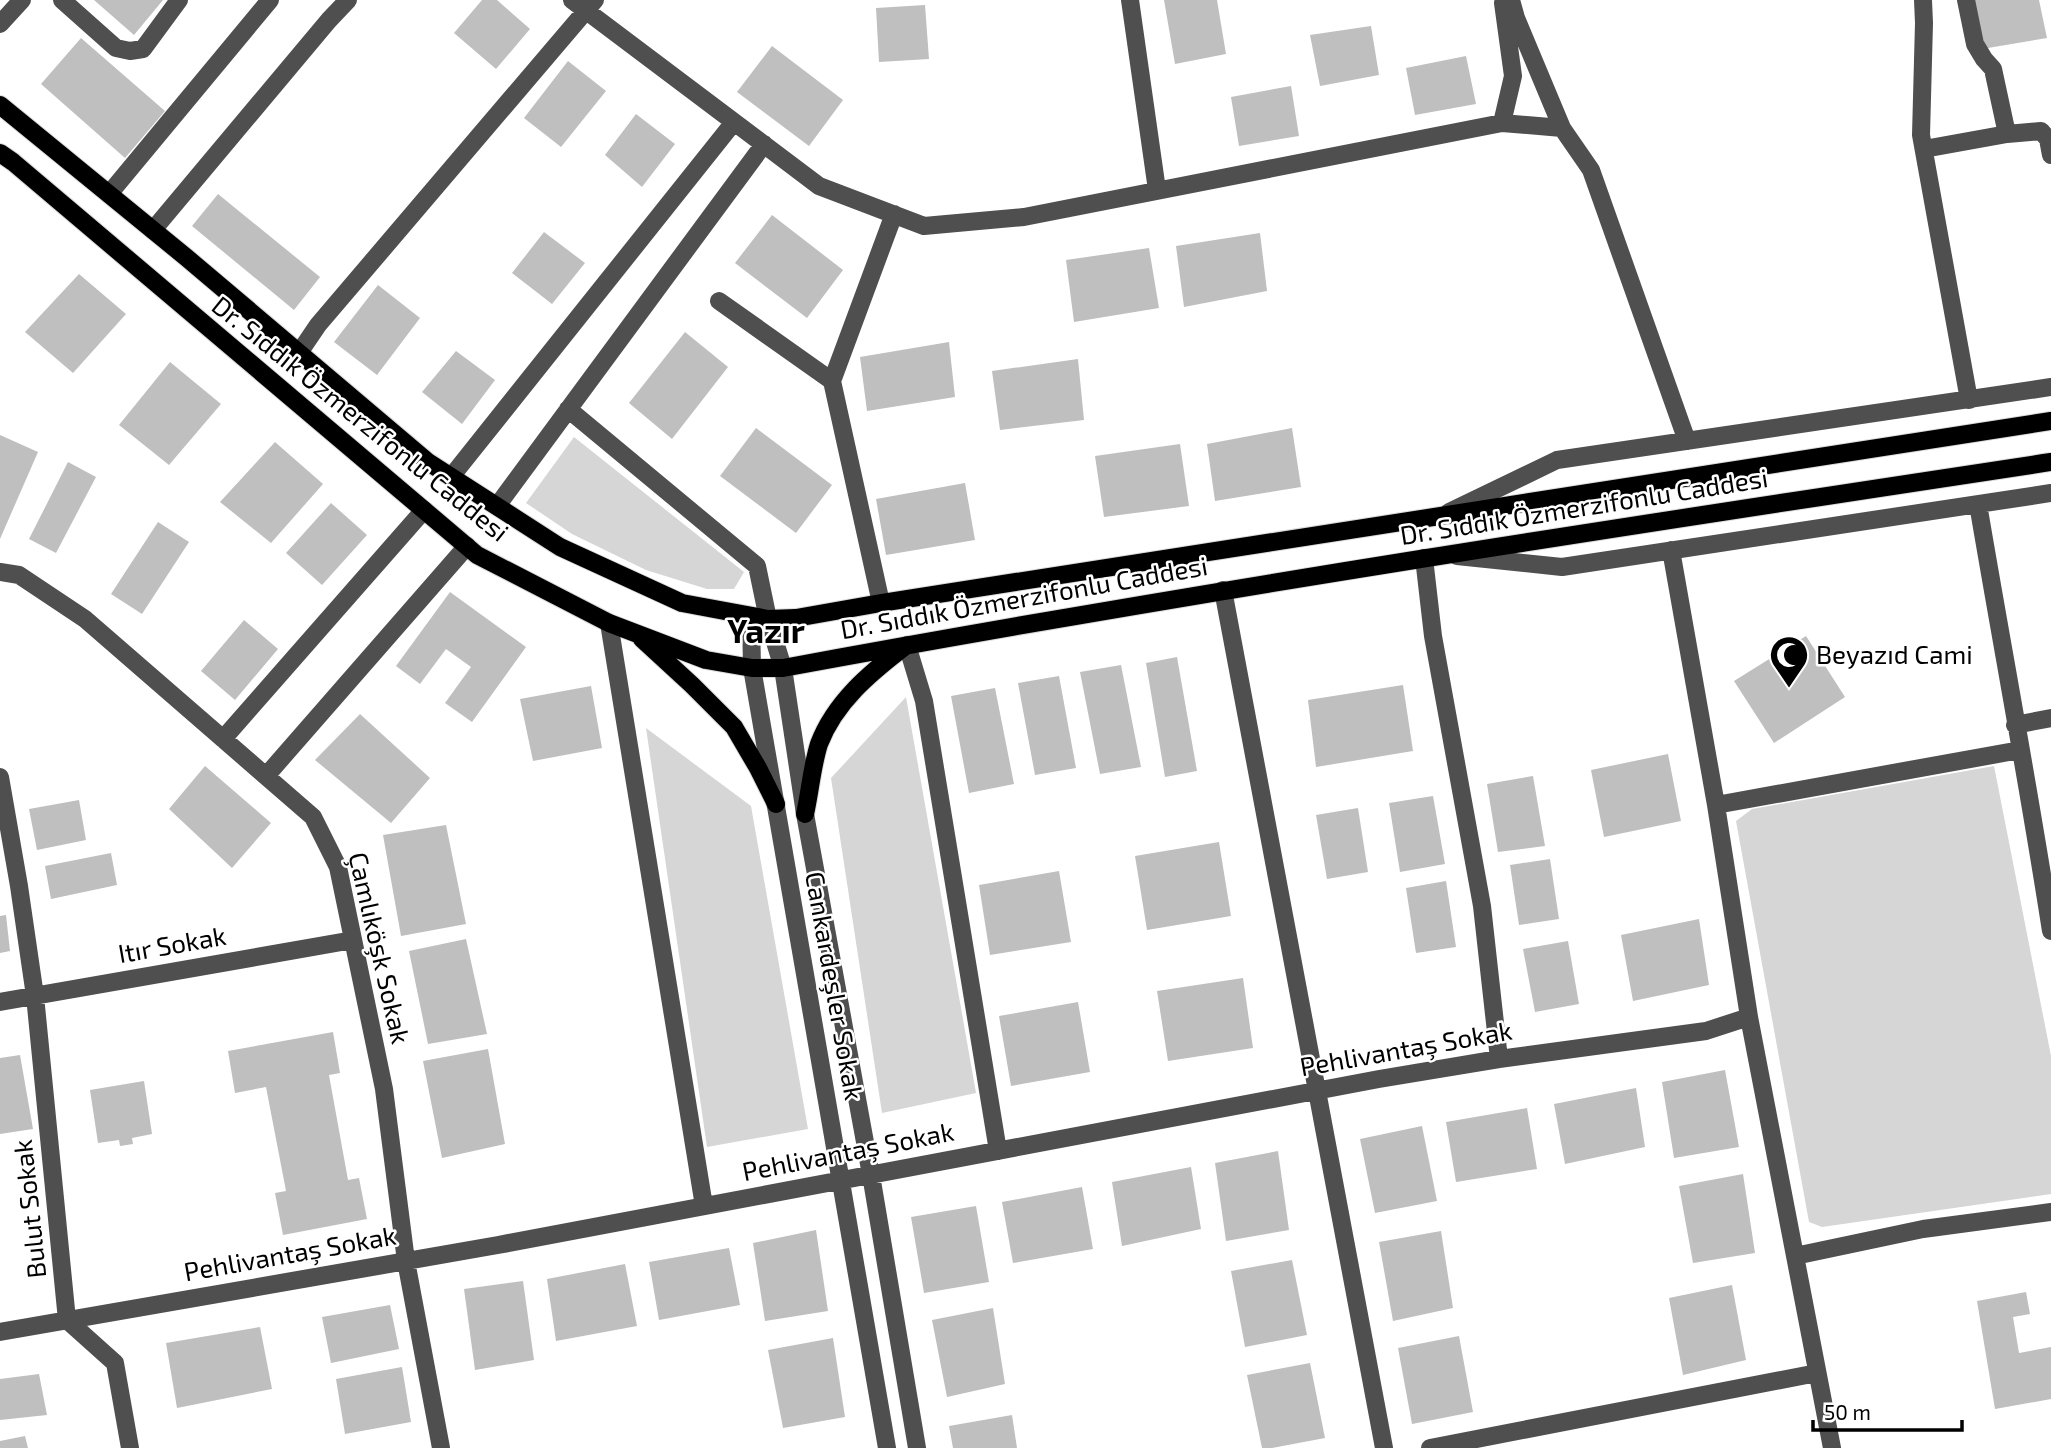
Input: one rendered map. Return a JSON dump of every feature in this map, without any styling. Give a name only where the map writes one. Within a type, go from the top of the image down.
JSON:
[{"type":"main road","name":"Dr. Sıddık Özmerzifonlu Caddesi","points":[[0,105],[153,230],[428,463],[560,547],[682,603],[759,617],[796,618],[2051,421]]},
{"type":"main road","name":"Dr. Sıddık Özmerzifonlu Caddesi","points":[[0,153],[477,555],[609,623],[706,660],[752,668],[783,668],[1223,590],[2051,462]]},
{"type":"main road","points":[[635,632],[734,727],[776,804]]},
{"type":"main road","points":[[805,814],[819,745],[838,707],[876,669],[907,645]]},
{"type":"street","points":[[0,24],[22,0]]},
{"type":"street","points":[[62,0],[116,48],[130,51],[143,49],[179,0]]},
{"type":"street","points":[[109,194],[270,0]]},
{"type":"street","points":[[153,230],[348,0]]},
{"type":"street","points":[[572,0],[591,6],[734,122],[819,186],[924,226],[1024,217],[1502,123],[1562,128]]},
{"type":"street","points":[[1130,0],[1157,190]]},
{"type":"street","points":[[1502,123],[1513,76],[1503,0]]},
{"type":"street","points":[[1511,0],[1562,128],[1591,170],[1687,441]]},
{"type":"street","points":[[1923,0],[1922,135],[1969,400]]},
{"type":"street","points":[[1966,0],[1975,44],[1993,69],[2007,134]]},
{"type":"street","points":[[299,353],[327,315],[591,6]]},
{"type":"street","points":[[451,477],[734,122]]},
{"type":"street","points":[[1924,149],[2007,134],[2041,131],[2048,139],[2051,155]]},
{"type":"street","points":[[496,506],[764,144]]},
{"type":"street","points":[[881,603],[832,381],[894,214]]},
{"type":"street","points":[[719,301],[832,381]]},
{"type":"street","points":[[1438,517],[1558,460],[2051,387]]},
{"type":"street","points":[[568,409],[757,566],[759,617]]},
{"type":"street","points":[[1447,555],[1562,567],[2051,493]]},
{"type":"street","points":[[1978,504],[2020,750],[2045,846],[2051,931]]},
{"type":"street","points":[[223,739],[424,510]]},
{"type":"street","points":[[266,776],[467,546]]},
{"type":"street","points":[[1671,550],[1716,805],[1749,1017],[1832,1448]]},
{"type":"street","points":[[1424,558],[1433,636],[1482,906],[1499,1059]]},
{"type":"street","name":"Çamlıköşk Sokak","points":[[0,572],[19,575],[85,619],[313,817],[338,867],[384,1089],[406,1261],[441,1448]]},
{"type":"street","points":[[1223,590],[1384,1448]]},
{"type":"street","name":"Cankardeşler Sokak","points":[[759,617],[752,668],[887,1448]]},
{"type":"street","name":"Cankardeşler Sokak","points":[[759,617],[783,668],[805,814],[871,1175],[917,1448]]},
{"type":"street","points":[[609,623],[704,1206]]},
{"type":"street","points":[[907,645],[924,701],[998,1151]]},
{"type":"street","points":[[2015,724],[2051,718]]},
{"type":"street","points":[[1716,805],[2020,750]]},
{"type":"street","name":"Bulut Sokak","points":[[0,777],[34,996],[68,1320]]},
{"type":"street","name":"Itır Sokak","points":[[0,1002],[353,940]]},
{"type":"street","name":"Pehlivantaş Sokak","points":[[0,1332],[406,1261],[1317,1091],[1499,1059],[1706,1031],[1749,1017]]},
{"type":"street","points":[[1795,1256],[1923,1229],[2051,1212]]},
{"type":"street","points":[[68,1320],[115,1363],[130,1448]]},
{"type":"street","points":[[1430,1448],[1817,1373]]},
{"type":"shaded area","points":[[574,437],[744,572],[734,589],[707,589],[646,570],[572,534],[526,503]]},
{"type":"shaded area","points":[[906,697],[976,1093],[882,1113],[831,778]]},
{"type":"shaded area","points":[[646,728],[751,806],[808,1129],[707,1147]]},
{"type":"shaded area","points":[[1994,766],[2051,1056],[2051,1194],[1822,1227],[1809,1222],[1736,821],[1752,809]]},
{"type":"building","points":[[94,0],[163,0],[134,35]]},
{"type":"building","points":[[482,0],[497,0],[530,29],[496,69],[454,33]]},
{"type":"building","points":[[1164,0],[1217,0],[1226,54],[1175,64]]},
{"type":"building","points":[[1973,0],[2039,0],[2047,38],[1982,49]]},
{"type":"building","points":[[925,5],[929,59],[879,62],[876,8]]},
{"type":"building","points":[[1371,26],[1379,75],[1320,86],[1310,35]]},
{"type":"building","points":[[81,38],[165,111],[125,158],[41,84]]},
{"type":"building","points":[[772,46],[843,100],[809,146],[737,92]]},
{"type":"building","points":[[1466,56],[1476,104],[1415,115],[1406,68]]},
{"type":"building","points":[[568,61],[606,91],[561,147],[524,118]]},
{"type":"building","points":[[1291,86],[1299,136],[1239,146],[1231,97]]},
{"type":"building","points":[[636,114],[675,144],[642,187],[605,155]]},
{"type":"building","points":[[218,194],[320,277],[294,310],[192,226]]},
{"type":"building","points":[[772,215],[843,270],[807,318],[735,263]]},
{"type":"building","points":[[544,232],[585,263],[552,304],[512,273]]},
{"type":"building","points":[[1260,233],[1267,291],[1184,307],[1176,246]]},
{"type":"building","points":[[1149,248],[1159,308],[1074,322],[1066,260]]},
{"type":"building","points":[[79,274],[126,314],[73,373],[25,332]]},
{"type":"building","points":[[378,285],[420,318],[377,375],[334,342]]},
{"type":"building","points":[[685,332],[728,367],[672,439],[629,403]]},
{"type":"building","points":[[949,342],[955,397],[867,411],[860,357]]},
{"type":"building","points":[[456,351],[495,380],[462,424],[422,392]]},
{"type":"building","points":[[1078,359],[1084,420],[1000,430],[992,371]]},
{"type":"building","points":[[170,362],[221,404],[169,465],[119,425]]},
{"type":"building","points":[[756,428],[832,485],[796,533],[720,476]]},
{"type":"building","points":[[1292,428],[1301,487],[1215,501],[1207,444]]},
{"type":"building","points":[[0,435],[38,452],[0,539]]},
{"type":"building","points":[[275,442],[323,484],[271,543],[220,502]]},
{"type":"building","points":[[1180,444],[1189,506],[1104,517],[1095,456]]},
{"type":"building","points":[[68,462],[96,477],[56,553],[29,539]]},
{"type":"building","points":[[965,483],[975,540],[886,555],[876,499]]},
{"type":"building","points":[[331,503],[367,535],[322,585],[286,553]]},
{"type":"building","points":[[158,522],[189,542],[142,614],[111,594]]},
{"type":"building","points":[[450,592],[526,647],[472,722],[445,703],[471,667],[446,649],[420,684],[396,666]]},
{"type":"building","points":[[244,620],[278,649],[235,700],[201,671]]},
{"type":"building","name":"Beyazıd Cami","points":[[1806,636],[1845,697],[1774,743],[1734,681]]},
{"type":"building","points":[[1177,657],[1197,771],[1165,777],[1146,663]]},
{"type":"building","points":[[1121,665],[1141,767],[1100,774],[1080,672]]},
{"type":"building","points":[[1059,676],[1076,768],[1035,775],[1018,683]]},
{"type":"building","points":[[1403,685],[1413,751],[1316,767],[1308,700]]},
{"type":"building","points":[[591,686],[602,748],[533,761],[520,699]]},
{"type":"building","points":[[995,688],[1014,784],[969,793],[951,696]]},
{"type":"building","points":[[360,714],[430,778],[391,823],[315,760]]},
{"type":"building","points":[[1668,754],[1681,821],[1604,837],[1591,770]]},
{"type":"building","points":[[205,766],[271,823],[232,868],[169,809]]},
{"type":"building","points":[[1533,776],[1545,846],[1498,852],[1487,784]]},
{"type":"building","points":[[1433,796],[1445,864],[1400,872],[1389,803]]},
{"type":"building","points":[[79,800],[86,840],[37,850],[29,809]]},
{"type":"building","points":[[1358,808],[1368,872],[1327,879],[1316,815]]},
{"type":"building","points":[[446,825],[466,924],[401,936],[383,835]]},
{"type":"building","points":[[1219,842],[1231,916],[1147,930],[1135,856]]},
{"type":"building","points":[[111,853],[117,885],[51,899],[45,866]]},
{"type":"building","points":[[1550,859],[1559,919],[1519,925],[1510,865]]},
{"type":"building","points":[[1059,871],[1071,942],[990,955],[979,885]]},
{"type":"building","points":[[1446,881],[1456,947],[1416,953],[1406,888]]},
{"type":"building","points":[[6,915],[10,951],[0,953],[0,916]]},
{"type":"building","points":[[1699,919],[1709,985],[1633,1001],[1621,935]]},
{"type":"building","points":[[466,939],[487,1034],[428,1044],[409,951]]},
{"type":"building","points":[[1568,941],[1579,1004],[1535,1012],[1523,949]]},
{"type":"building","points":[[1243,978],[1253,1048],[1168,1061],[1157,991]]},
{"type":"building","points":[[1078,1002],[1090,1072],[1011,1086],[999,1016]]},
{"type":"building","points":[[333,1032],[340,1073],[329,1075],[348,1180],[359,1178],[367,1219],[283,1235],[275,1193],[286,1191],[266,1087],[235,1093],[228,1051]]},
{"type":"building","points":[[488,1049],[505,1144],[442,1158],[423,1061]]},
{"type":"building","points":[[20,1055],[33,1129],[0,1134],[0,1058]]},
{"type":"building","points":[[1725,1070],[1739,1147],[1674,1158],[1662,1082]]},
{"type":"building","points":[[144,1081],[152,1134],[132,1138],[133,1144],[120,1146],[119,1140],[98,1143],[90,1090]]},
{"type":"building","points":[[1636,1088],[1645,1147],[1565,1164],[1554,1104]]},
{"type":"building","points":[[1527,1108],[1537,1169],[1456,1182],[1446,1122]]},
{"type":"building","points":[[1422,1126],[1437,1201],[1375,1213],[1360,1139]]},
{"type":"building","points":[[1278,1151],[1289,1230],[1226,1241],[1215,1163]]},
{"type":"building","points":[[1191,1167],[1201,1229],[1122,1246],[1112,1182]]},
{"type":"building","points":[[1743,1174],[1755,1253],[1693,1263],[1679,1186]]},
{"type":"building","points":[[1082,1187],[1093,1249],[1013,1263],[1002,1202]]},
{"type":"building","points":[[976,1206],[989,1282],[924,1293],[911,1217]]},
{"type":"building","points":[[816,1230],[828,1311],[765,1321],[753,1243]]},
{"type":"building","points":[[1441,1231],[1453,1308],[1393,1321],[1379,1242]]},
{"type":"building","points":[[729,1248],[740,1305],[659,1320],[649,1262]]},
{"type":"building","points":[[1292,1260],[1307,1335],[1245,1347],[1231,1271]]},
{"type":"building","points":[[625,1264],[637,1326],[556,1341],[547,1279]]},
{"type":"building","points":[[523,1281],[534,1360],[475,1370],[464,1289]]},
{"type":"building","points":[[1732,1285],[1746,1360],[1683,1375],[1669,1298]]},
{"type":"building","points":[[2026,1292],[2030,1314],[2013,1317],[2019,1353],[2051,1347],[2051,1399],[1995,1409],[1977,1301]]},
{"type":"building","points":[[390,1305],[399,1349],[331,1363],[322,1317]]},
{"type":"building","points":[[993,1308],[1005,1384],[947,1397],[932,1320]]},
{"type":"building","points":[[260,1327],[272,1389],[177,1408],[166,1343]]},
{"type":"building","points":[[1459,1336],[1473,1412],[1412,1424],[1398,1348]]},
{"type":"building","points":[[833,1338],[845,1417],[783,1428],[768,1350]]},
{"type":"building","points":[[1310,1363],[1325,1438],[1262,1448],[1247,1375]]},
{"type":"building","points":[[402,1367],[411,1422],[345,1434],[336,1379]]},
{"type":"building","points":[[39,1374],[47,1415],[0,1420],[0,1379]]},
{"type":"building","points":[[1012,1415],[1017,1448],[953,1448],[949,1426]]},
{"type":"building","points":[[25,1436],[28,1448],[0,1448],[0,1441]]},
{"type":"place","name":"Beyazıd Cami","points":[[1789,689]]},
{"type":"district","name":"Yazır","points":[[766,631]]}]
